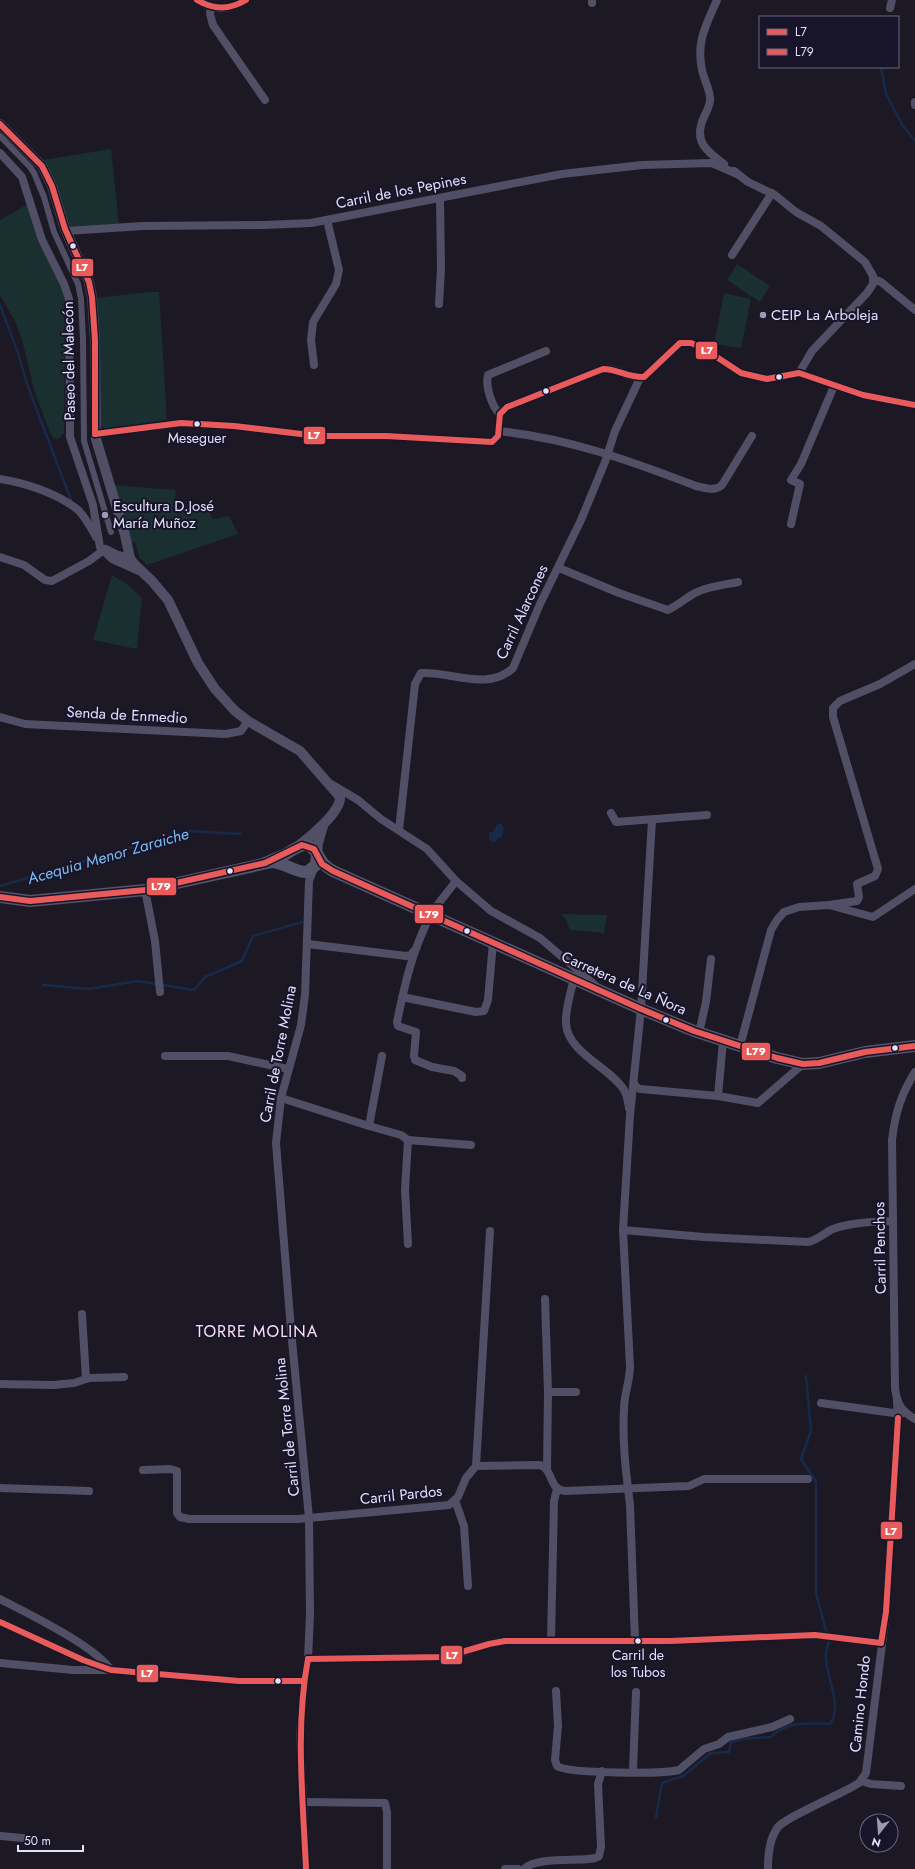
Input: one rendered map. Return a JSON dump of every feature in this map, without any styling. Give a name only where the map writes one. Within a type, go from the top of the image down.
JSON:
[{"type":"main road","points":[[0,898],[30,901],[145,890],[265,862],[302,845],[310,847],[316,862],[307,872],[296,870],[282,863],[265,862]]},
{"type":"main road","points":[[296,848],[290,857],[292,865],[296,870]]},
{"type":"main road","name":"Carretera de La Ñora","points":[[316,862],[641,1009],[699,1033],[777,1058],[803,1064],[819,1063],[865,1052],[915,1046]]},
{"type":"street","points":[[197,0],[211,7],[227,8],[246,0]]},
{"type":"street","points":[[704,163],[710,159],[711,154],[705,148],[701,140],[701,125],[710,102],[709,90],[702,71],[700,49],[703,32],[717,0]]},
{"type":"street","points":[[890,8],[892,0]]},
{"type":"street","points":[[211,7],[210,14],[213,25],[265,100]]},
{"type":"street","points":[[0,124],[42,166],[52,186],[66,231],[84,267],[92,297],[95,340],[95,434],[125,535],[130,558],[168,600],[191,651],[211,684],[235,711],[248,721],[300,751],[328,782],[340,798],[338,806]]},
{"type":"street","name":"Paseo del Malecón","points":[[0,136],[30,166],[34,173],[44,197],[54,232],[78,284],[81,299],[83,340],[84,441],[111,532]]},
{"type":"street","points":[[0,153],[22,177],[42,240],[64,284],[69,299],[70,437],[93,505],[98,540]]},
{"type":"street","name":"Carril de los Pepines","points":[[711,154],[748,182],[772,194],[796,212],[828,231],[865,262],[871,270],[874,279]]},
{"type":"street","name":"Carril de los Pepines","points":[[66,231],[143,226],[311,223],[562,174],[642,165],[704,163],[717,165],[737,174]]},
{"type":"street","points":[[732,255],[772,194]]},
{"type":"street","points":[[439,304],[442,268],[440,198]]},
{"type":"street","points":[[314,364],[311,340],[313,322],[336,284],[339,270],[328,220]]},
{"type":"street","points":[[799,373],[812,351],[867,293],[874,279],[881,282],[900,300],[915,310]]},
{"type":"street","points":[[95,434],[180,423],[234,426],[318,436],[386,436],[489,443],[497,438],[500,414],[504,409],[603,369],[613,369],[640,378],[644,377],[680,342],[691,343],[703,348],[741,373],[767,379],[799,373],[834,386],[871,397],[915,405]]},
{"type":"street","points":[[500,414],[492,403],[487,381],[488,375],[546,351]]},
{"type":"street","name":"Carril Alarcones","points":[[399,830],[415,684],[418,677],[421,673],[437,673],[489,680],[498,678],[509,672],[515,665],[540,604],[559,568],[581,520],[615,432],[640,378]]},
{"type":"street","points":[[791,524],[800,484],[792,480],[801,464],[834,386]]},
{"type":"street","points":[[498,432],[551,440],[607,453],[707,489],[717,488],[722,484],[752,436]]},
{"type":"street","points":[[0,479],[20,483],[48,493],[78,510],[88,512],[92,509],[93,505]]},
{"type":"street","points":[[78,510],[104,549],[119,563],[142,572]]},
{"type":"street","points":[[104,549],[118,556],[130,558]]},
{"type":"street","points":[[0,557],[24,566],[45,580],[52,581],[89,561],[104,549]]},
{"type":"street","points":[[559,568],[619,593],[668,610],[682,603],[695,593],[709,588],[738,582]]},
{"type":"street","points":[[861,914],[854,908],[859,897],[857,884],[875,876],[878,869],[833,717],[833,708],[840,701],[880,684],[915,664]]},
{"type":"street","name":"Senda de Enmedio","points":[[0,717],[7,720],[31,724],[226,734],[241,732],[248,721]]},
{"type":"street","points":[[328,782],[358,800],[381,820],[428,848],[456,881],[491,911],[540,938],[602,991]]},
{"type":"street","points":[[296,848],[324,823],[338,806],[349,799],[358,800]]},
{"type":"street","points":[[611,813],[616,822],[707,815]]},
{"type":"street","points":[[635,1641],[630,1505],[627,1490],[623,1425],[624,1407],[630,1378],[630,1366],[623,1230],[630,1115],[641,1009],[652,820]]},
{"type":"street","points":[[316,862],[318,843],[324,823]]},
{"type":"street","name":"Carril de Torre Molina","points":[[306,1869],[300,1736],[304,1681],[308,1659],[310,1614],[309,1518],[291,1330],[276,1143],[281,1098],[301,1025],[305,995],[310,876],[316,862]]},
{"type":"street","points":[[296,870],[305,878],[309,890]]},
{"type":"street","points":[[456,881],[431,915],[416,949],[407,971],[397,1024],[401,1027],[416,1032],[414,1058],[432,1066],[454,1071],[462,1076],[462,1078]]},
{"type":"street","points":[[829,905],[874,917],[915,889]]},
{"type":"street","points":[[145,890],[155,941],[160,992]]},
{"type":"street","points":[[740,1046],[772,930],[777,920],[784,912],[799,907],[856,901]]},
{"type":"street","points":[[402,997],[476,1012],[484,1011],[488,1000],[493,942]]},
{"type":"street","points":[[308,944],[409,956],[416,949]]},
{"type":"street","points":[[396,955],[404,960],[407,971]]},
{"type":"street","points":[[699,1033],[706,1002],[711,959]]},
{"type":"street","points":[[574,978],[566,1013],[566,1024],[569,1035],[581,1051],[624,1090],[627,1097],[630,1115]]},
{"type":"street","points":[[718,1096],[723,1041]]},
{"type":"street","points":[[165,1056],[228,1056],[288,1069]]},
{"type":"street","points":[[369,1126],[382,1056]]},
{"type":"street","points":[[634,1080],[636,1087],[640,1089],[718,1096],[758,1103],[803,1064]]},
{"type":"street","name":"Carril Penchos","points":[[903,1413],[893,1221],[892,1140],[894,1122],[903,1092],[915,1072]]},
{"type":"street","points":[[620,1085],[630,1087],[634,1080]]},
{"type":"street","points":[[281,1098],[401,1135],[408,1140],[471,1145]]},
{"type":"street","points":[[408,1140],[405,1190],[408,1244]]},
{"type":"street","points":[[623,1230],[704,1237],[808,1242],[815,1240],[835,1229],[860,1224],[893,1221]]},
{"type":"street","points":[[490,1230],[476,1466],[534,1464],[547,1468]]},
{"type":"street","points":[[545,1299],[548,1392],[547,1468],[557,1489],[554,1501],[551,1640]]},
{"type":"street","points":[[82,1314],[86,1379]]},
{"type":"street","points":[[0,1384],[53,1385],[74,1383],[86,1379],[124,1377]]},
{"type":"street","points":[[548,1392],[576,1392]]},
{"type":"street","points":[[820,1403],[892,1413],[903,1413]]},
{"type":"street","name":"Camino Hondo","points":[[861,1781],[868,1766],[881,1643],[886,1612],[903,1413]]},
{"type":"street","name":"Carril Pardos","points":[[143,1470],[170,1469],[177,1471],[176,1513],[180,1517],[189,1519],[309,1518],[448,1505],[455,1500],[466,1478],[476,1466]]},
{"type":"street","points":[[557,1489],[575,1491],[627,1490],[689,1486],[704,1479],[808,1479]]},
{"type":"street","points":[[0,1488],[88,1491]]},
{"type":"street","points":[[455,1500],[464,1526],[468,1586]]},
{"type":"street","points":[[0,1599],[85,1646],[106,1663],[111,1670]]},
{"type":"street","points":[[0,1622],[88,1662],[111,1670]]},
{"type":"street","points":[[308,1659],[445,1657],[457,1655],[492,1641],[635,1641],[815,1635],[881,1643]]},
{"type":"street","points":[[88,1662],[96,1660],[96,1654]]},
{"type":"street","points":[[81,1670],[87,1667],[88,1662]]},
{"type":"street","points":[[0,1663],[81,1670],[111,1670],[239,1681],[304,1681]]},
{"type":"street","points":[[556,1691],[558,1726],[556,1763],[559,1767],[567,1769],[602,1771],[680,1770],[704,1749],[719,1744],[728,1737],[772,1727],[790,1719]]},
{"type":"street","points":[[633,1771],[636,1692]]},
{"type":"street","points":[[524,1869],[529,1865],[558,1859],[593,1859],[599,1856],[601,1847],[598,1784],[602,1771]]},
{"type":"street","points":[[768,1869],[768,1858],[772,1838],[780,1824],[861,1781],[871,1784],[901,1786]]},
{"type":"street","points":[[304,1802],[385,1803],[387,1812],[387,1869]]},
{"type":"street","points":[[0,1836],[23,1838]]},
{"type":"street","points":[[505,1869],[518,1869]]},
{"type":"green space","points":[[111,149],[119,224],[68,227],[43,160]]},
{"type":"green space","points":[[28,204],[38,242],[61,285],[65,301],[64,433],[58,439],[54,439],[50,433],[34,390],[23,343],[15,321],[0,295],[0,220]]},
{"type":"green space","points":[[737,264],[770,286],[760,302],[727,280]]},
{"type":"green space","points":[[159,292],[167,420],[107,430],[102,427],[100,423],[95,298]]},
{"type":"green space","points":[[724,293],[751,299],[741,348],[714,344]]},
{"type":"green space","points":[[113,485],[176,490],[173,512],[209,510],[212,519],[229,516],[238,534],[147,565],[139,557],[135,542],[130,543]]},
{"type":"green space","points":[[112,575],[127,584],[142,598],[137,649],[93,640]]},
{"type":"green space","points":[[561,914],[607,915],[604,933],[570,930],[566,920]]},
{"type":"water","points":[[501,823],[504,828],[502,836],[494,842],[489,840],[489,833],[494,831],[497,824]]},
{"type":"waterway","points":[[881,68],[886,94],[903,126],[915,141]]},
{"type":"waterway","points":[[0,305],[18,353],[27,384],[71,500]]},
{"type":"waterway","name":"Acequia Menor Zaraiche","points":[[0,886],[188,831],[241,834]]},
{"type":"waterway","points":[[43,985],[89,989],[137,981],[194,990],[205,977],[242,961],[253,936],[302,922]]},
{"type":"waterway","points":[[806,1376],[811,1431],[801,1459],[816,1482],[816,1593],[826,1631]]},
{"type":"waterway","points":[[656,1817],[662,1783],[683,1776],[711,1753],[729,1752],[731,1742],[742,1739],[771,1737],[784,1728],[799,1724],[830,1724],[834,1716],[835,1708],[826,1662],[826,1652],[829,1642]]},
{"type":"transit line","name":"L7","points":[[197,0],[209,6],[222,8],[234,6],[246,0]]},
{"type":"transit line","name":"L7","points":[[0,124],[42,166],[52,186],[65,229],[89,282],[92,297],[95,340],[95,434]]},
{"type":"transit line","name":"L7","points":[[95,434],[181,423],[234,426],[318,436],[386,436],[492,442],[498,436],[500,414],[507,407],[603,369],[644,377],[680,343],[691,343],[703,348],[741,373],[767,379],[799,373],[863,395],[915,405]]},
{"type":"transit line","name":"L79","points":[[0,897],[30,901],[145,890],[265,863],[302,845],[314,849],[322,864],[333,871],[641,1009],[694,1031],[777,1058],[803,1064],[819,1063],[865,1052],[915,1046]]},
{"type":"transit line","name":"L7","points":[[881,1643],[886,1612],[898,1418]]},
{"type":"transit line","name":"L7","points":[[0,1622],[83,1660],[111,1670],[239,1681],[304,1681]]},
{"type":"transit line","name":"L7","points":[[308,1659],[445,1657],[489,1644],[505,1641],[670,1641],[815,1635],[881,1643]]},
{"type":"transit line","name":"L7","points":[[306,1869],[301,1737],[304,1685],[308,1659]]},
{"type":"place","name":"CEIP La Arboleja","points":[[763,315]]},
{"type":"place","name":"Meseguer","points":[[197,424]]},
{"type":"place","name":"Escultura D.José María Muñoz","points":[[105,515]]},
{"type":"place","name":"Carril de los Tubos","points":[[638,1641]]},
{"type":"district","name":"TORRE MOLINA","points":[[257,1331]]}]
